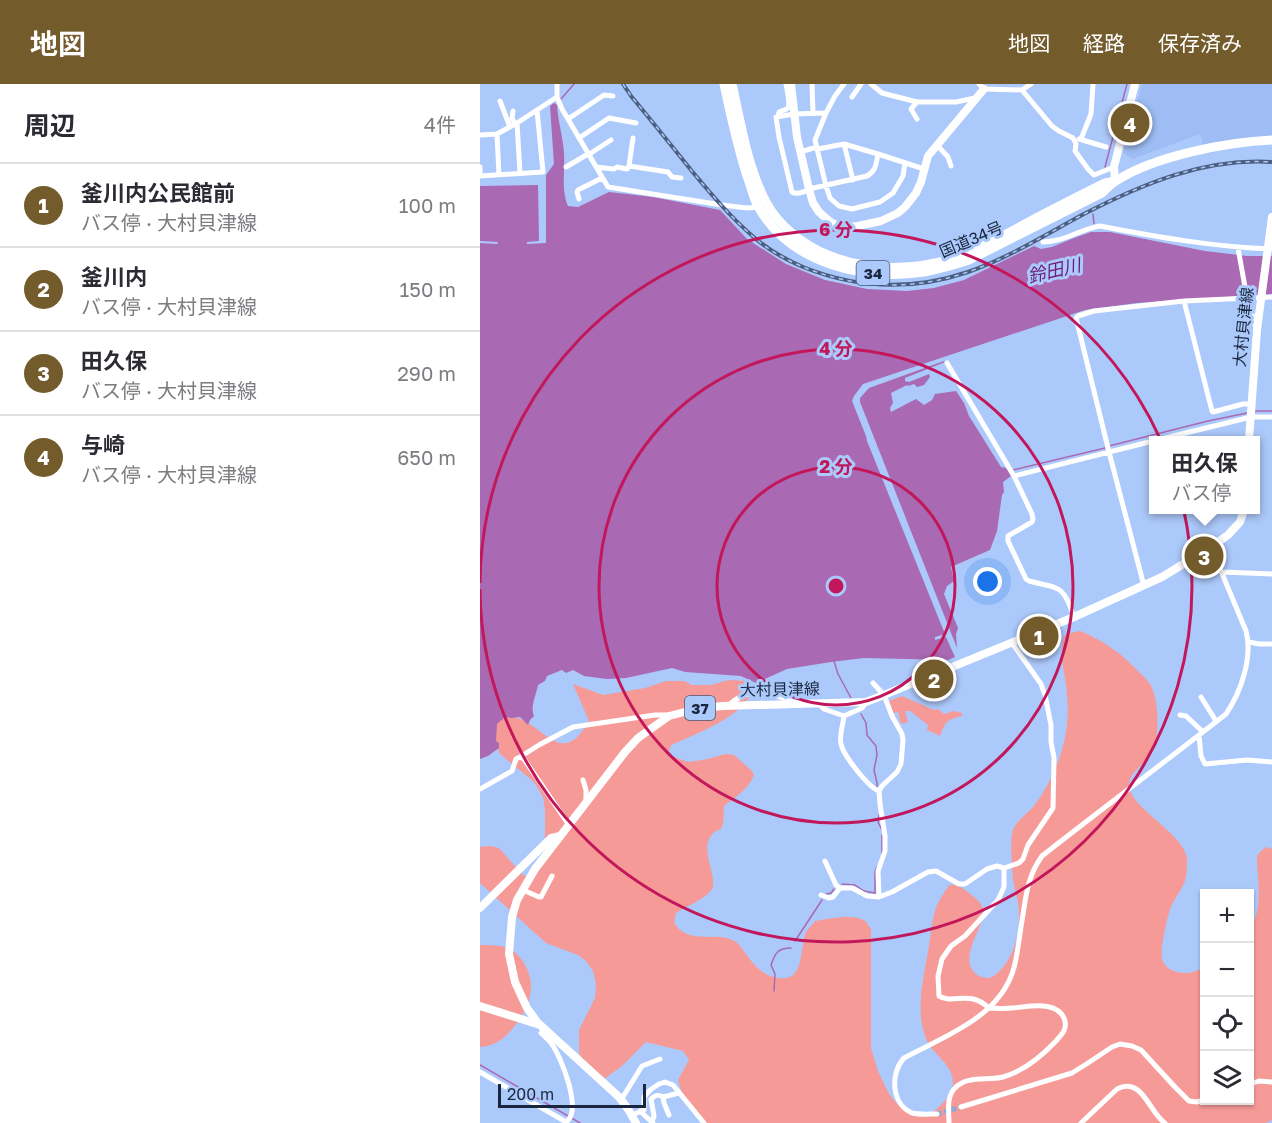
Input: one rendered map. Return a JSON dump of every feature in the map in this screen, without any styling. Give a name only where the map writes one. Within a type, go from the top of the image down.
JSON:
[{"type":"highway","name":"国道34号","points":[[724,84],[741,153],[763,206],[814,250],[849,262],[871,266],[894,267],[927,264],[961,255],[1105,183],[1115,181],[1143,167],[1188,153],[1236,143],[1272,140]]},
{"type":"highway","name":"国道34号","points":[[732,84],[763,206]]},
{"type":"main road","points":[[1115,181],[1111,169],[1136,84]]},
{"type":"main road","name":"大村貝津線","points":[[1249,436],[1257,330],[1272,217]]},
{"type":"main road","name":"大村貝津線","points":[[636,1117],[621,1100],[542,1027],[527,1008],[515,982],[509,954],[509,938],[512,917],[535,869],[638,738],[669,716],[700,708],[866,702],[884,696],[1144,586],[1228,535],[1240,522],[1243,514]]},
{"type":"street","points":[[558,84],[557,98],[608,187],[722,206],[747,208],[763,206]]},
{"type":"street","points":[[786,84],[788,108],[779,112],[776,117],[792,192],[795,194],[805,192],[809,189],[872,174],[878,154]]},
{"type":"street","points":[[791,84],[797,137],[813,203],[819,212],[842,226],[858,226],[889,218],[905,207],[916,193],[928,156],[978,97],[982,87],[1022,90],[1031,84]]},
{"type":"street","points":[[812,84],[813,113]]},
{"type":"street","points":[[844,84],[826,113],[815,140],[830,198],[838,206],[852,209],[880,202],[894,193],[903,176],[905,163]]},
{"type":"street","points":[[852,97],[861,84]]},
{"type":"street","points":[[871,84],[882,93],[917,102],[956,102],[978,97]]},
{"type":"street","points":[[1093,84],[1091,114],[1076,144],[1075,151],[1094,175],[1111,169]]},
{"type":"street","points":[[1022,90],[1052,126],[1059,131],[1078,140],[1106,147]]},
{"type":"street","points":[[568,119],[604,95],[614,96]]},
{"type":"street","points":[[480,135],[496,134],[557,98]]},
{"type":"street","points":[[500,101],[514,125]]},
{"type":"street","points":[[917,102],[911,109],[917,119]]},
{"type":"street","points":[[480,167],[480,176],[543,172],[537,110]]},
{"type":"street","points":[[513,111],[520,174]]},
{"type":"street","points":[[778,116],[826,113]]},
{"type":"street","points":[[579,138],[609,118],[636,123]]},
{"type":"street","points":[[496,134],[499,175]]},
{"type":"street","points":[[629,166],[633,138]]},
{"type":"street","points":[[566,166],[611,140]]},
{"type":"street","points":[[800,152],[844,144],[924,169]]},
{"type":"street","points":[[844,144],[853,180]]},
{"type":"street","points":[[937,145],[948,157],[951,166]]},
{"type":"street","points":[[596,167],[627,169],[629,166],[668,172],[672,177],[681,178]]},
{"type":"street","points":[[579,198],[578,190],[602,178]]},
{"type":"street","points":[[1043,242],[1055,242],[1098,226],[1239,250],[1272,249]]},
{"type":"street","points":[[1239,250],[1247,297],[1257,330]]},
{"type":"street","points":[[1144,586],[1076,318],[1094,311],[1247,297],[1272,297]]},
{"type":"street","points":[[1184,302],[1212,411],[1243,404],[1251,411],[1272,417]]},
{"type":"street","points":[[947,363],[1013,476],[1033,519],[1032,522],[1008,536],[1026,579],[1060,589],[1065,594],[1074,617]]},
{"type":"street","points":[[1171,436],[1251,411]]},
{"type":"street","points":[[1013,476],[1149,442]]},
{"type":"street","points":[[937,1114],[913,1113],[902,1106],[896,1092],[896,1070],[904,1058],[967,1024],[989,1008],[1005,989],[1013,970],[1034,867],[1042,856],[1226,714],[1233,704],[1248,657],[1249,642],[1211,547]]},
{"type":"street","points":[[1222,572],[1272,574]]},
{"type":"street","points":[[1249,642],[1272,644]]},
{"type":"street","points":[[825,861],[836,885],[840,888],[852,888],[867,896],[879,897],[928,872],[936,871],[959,884],[965,884],[987,869],[997,866],[1004,868],[1019,863],[1023,859],[1028,845],[1053,808],[1054,758],[1051,725],[1041,684],[1012,643]]},
{"type":"street","points":[[903,677],[904,688]]},
{"type":"street","points":[[873,683],[884,696],[902,734],[903,750],[897,772],[877,791]]},
{"type":"street","points":[[1201,698],[1216,721]]},
{"type":"street","points":[[819,704],[824,709],[845,716],[862,708],[866,702]]},
{"type":"street","points":[[844,703],[845,716],[841,746],[861,775],[877,791],[885,843],[878,871],[879,897]]},
{"type":"street","points":[[480,789],[512,771],[516,759],[573,727],[655,714],[673,715]]},
{"type":"street","points":[[1180,715],[1186,717],[1201,733],[1201,756],[1205,764],[1247,760],[1272,762]]},
{"type":"street","points":[[520,757],[524,759],[569,825]]},
{"type":"street","points":[[583,780],[586,804]]},
{"type":"street","points":[[480,908],[551,838],[560,836]]},
{"type":"street","points":[[949,1123],[948,1099],[954,1088],[976,1079],[1002,1077],[1030,1065],[1057,1040],[1065,1026],[1065,1018],[1056,1009],[1046,1006],[989,1008],[972,998],[939,996],[938,976],[942,959],[951,946],[965,936],[998,900],[1004,887],[1004,868]]},
{"type":"street","points":[[523,890],[542,897],[552,876]]},
{"type":"street","points":[[821,895],[833,897],[840,888]]},
{"type":"street","points":[[480,1006],[542,1027],[541,1033],[560,1059],[568,1080],[572,1103],[570,1119],[566,1122],[480,1072]]},
{"type":"street","points":[[961,1107],[1066,1075],[1120,1044],[1141,1050],[1189,1101],[1200,1101]]},
{"type":"street","points":[[621,1100],[642,1066],[660,1059]]},
{"type":"street","points":[[679,1093],[663,1097],[658,1095],[651,1099],[653,1123],[636,1117],[644,1110],[644,1097],[658,1084],[665,1082],[673,1085],[704,1123]]},
{"type":"street","points":[[1254,1083],[1272,1082]]},
{"type":"street","points":[[1081,1123],[1123,1086],[1136,1089],[1165,1123]]},
{"type":"street","points":[[663,1097],[669,1115]]},
{"type":"shaded area","points":[[1142,84],[1272,84],[1272,136],[1203,145],[1200,134],[1133,159],[1123,153]]},
{"type":"shaded area","points":[[1080,631],[1119,653],[1147,680],[1154,692],[1157,717],[1156,742],[1151,753],[1132,775],[1129,785],[1137,802],[1177,840],[1187,859],[1186,877],[1170,909],[1164,934],[1162,959],[1166,966],[1178,972],[1189,973],[1200,969],[1200,1105],[1254,1105],[1254,920],[1258,902],[1257,856],[1266,847],[1272,849],[1272,1120],[1266,1123],[704,1123],[683,1096],[678,1080],[689,1060],[683,1051],[646,1042],[622,1066],[604,1079],[586,1065],[579,1053],[579,1030],[595,998],[596,984],[593,971],[578,955],[546,943],[480,883],[480,847],[499,848],[523,875],[528,877],[542,866],[545,845],[543,797],[534,782],[500,754],[495,743],[497,722],[507,718],[517,718],[527,722],[553,740],[562,743],[570,742],[579,735],[589,721],[573,684],[603,695],[645,688],[666,681],[711,685],[729,680],[747,681],[750,694],[738,710],[716,724],[671,745],[669,751],[671,756],[688,762],[725,754],[734,755],[754,775],[745,789],[724,806],[721,829],[708,840],[712,889],[701,899],[676,913],[674,922],[680,930],[687,934],[730,939],[739,945],[760,970],[776,978],[783,978],[790,977],[796,972],[804,937],[815,921],[855,917],[866,921],[871,929],[871,1048],[878,1071],[889,1094],[898,1105],[907,1112],[929,1116],[948,1097],[953,1083],[947,1065],[927,1041],[921,1018],[923,982],[935,910],[949,885],[960,887],[976,898],[983,910],[980,926],[970,951],[971,967],[977,975],[986,978],[992,977],[1001,970],[1016,942],[1019,926],[1018,902],[1013,882],[1011,845],[1013,830],[1044,791],[1061,753],[1068,710],[1062,643],[1064,636]]},
{"type":"shaded area","points":[[902,696],[934,710],[938,709],[944,714],[954,711],[962,713],[962,716],[948,722],[940,736],[927,730],[928,725],[910,711],[905,711],[908,722],[901,724],[898,712],[893,713],[889,701]]},
{"type":"shaded area","points":[[480,945],[501,946],[515,952],[528,971],[531,986],[522,1016],[513,1028],[497,1042],[480,1047]]},
{"type":"water","name":"鈴田川","points":[[554,103],[557,105],[563,147],[564,187],[568,206],[578,207],[609,192],[653,197],[720,210],[747,239],[786,264],[825,280],[867,289],[907,291],[934,288],[964,280],[1034,246],[1041,249],[1052,247],[1091,232],[1110,232],[1205,251],[1247,256],[1272,256],[1272,294],[1137,303],[1085,310],[863,384],[852,401],[945,634],[935,637],[935,640],[946,637],[955,657],[948,660],[864,658],[831,662],[787,669],[756,683],[741,676],[685,672],[672,668],[626,678],[607,679],[584,676],[573,670],[566,673],[562,670],[547,676],[545,681],[538,685],[533,705],[534,716],[528,725],[520,717],[505,717],[497,724],[496,741],[499,743],[499,748],[480,759],[480,243],[497,244],[498,242],[480,241],[480,186],[538,185],[539,241],[527,242],[527,244],[546,243],[546,175],[554,164],[550,106]]},
{"type":"water","points":[[944,361],[905,378],[905,381],[909,382],[929,374],[930,377],[924,385],[917,387],[914,384],[907,385],[891,393],[893,403],[890,408],[891,412],[916,399],[924,405],[932,400],[935,394],[956,391],[1001,467],[1006,468],[1011,476],[1003,482],[1004,492],[997,531],[990,550],[951,567],[954,581],[947,586],[944,594],[958,628],[957,648],[860,402],[860,398],[869,388]]},
{"type":"waterway","points":[[561,99],[574,84]]},
{"type":"waterway","points":[[1105,167],[1127,84]]},
{"type":"waterway","points":[[1093,214],[1094,224]]},
{"type":"waterway","points":[[1255,411],[1272,411]]},
{"type":"waterway","points":[[1109,446],[1247,413]]},
{"type":"waterway","points":[[1013,470],[1105,448]]},
{"type":"waterway","points":[[834,661],[851,698]]},
{"type":"waterway","points":[[861,714],[866,723],[867,735],[876,746],[874,770],[877,786]]},
{"type":"waterway","points":[[879,815],[878,822],[882,830]]},
{"type":"waterway","points":[[882,835],[882,854]]},
{"type":"waterway","points":[[842,884],[855,885],[864,891],[875,893],[877,867]]},
{"type":"waterway","points":[[826,894],[831,893],[834,889]]},
{"type":"waterway","points":[[795,941],[822,900]]},
{"type":"waterway","points":[[774,991],[775,974],[771,965],[772,961],[780,950],[791,948]]},
{"type":"waterway","points":[[480,1065],[580,1123]]},
{"type":"tunnel","points":[[937,1114],[961,1107]]},
{"type":"railway","points":[[623,84],[706,188],[756,239],[779,255],[803,267],[844,280],[865,283],[906,285],[968,272],[1012,253],[1127,193],[1174,175],[1222,164],[1272,162]]},
{"type":"place","name":"与崎","points":[[1130,123]]},
{"type":"place","name":"田久保","points":[[1204,556]]},
{"type":"place","name":"釜川内公民館前","points":[[1039,636]]},
{"type":"place","name":"釜川内","points":[[934,679]]}]
